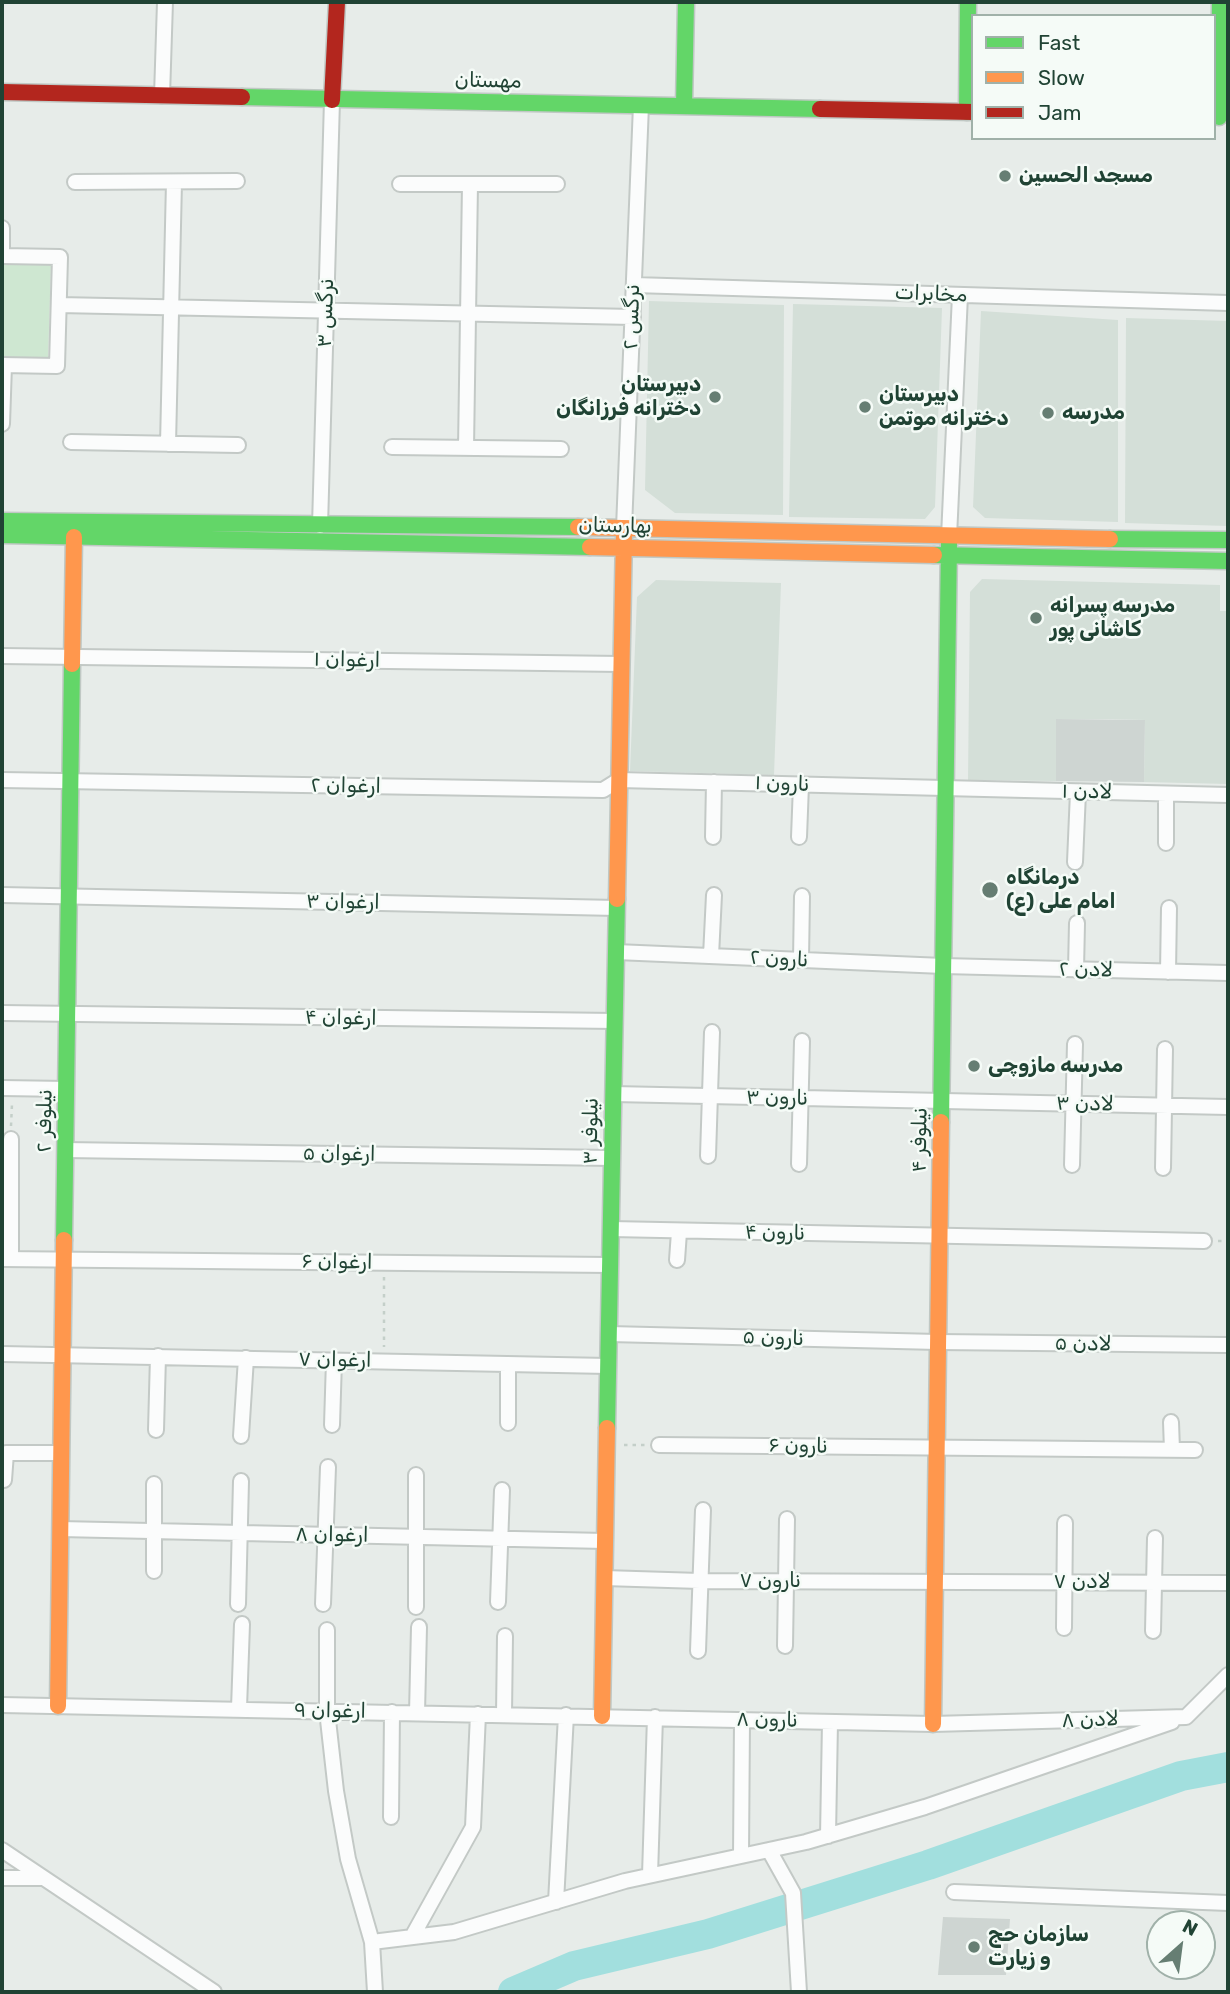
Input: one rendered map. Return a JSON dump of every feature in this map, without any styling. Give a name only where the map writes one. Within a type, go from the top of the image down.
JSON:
[{"type":"street","points":[[162,96],[165,2]]},
{"type":"street","points":[[332,100],[337,2]]},
{"type":"street","points":[[684,106],[686,2]]},
{"type":"street","points":[[968,2],[970,112]]},
{"type":"street","points":[[1220,2],[1220,117]]},
{"type":"street","name":"مهستان","points":[[2,92],[970,112]]},
{"type":"street","name":"نرگس ۳","points":[[320,526],[332,100]]},
{"type":"street","name":"نرگس ۲","points":[[624,528],[641,105]]},
{"type":"street","points":[[75,182],[237,181]]},
{"type":"street","points":[[168,444],[174,182]]},
{"type":"street","points":[[400,184],[556,184]]},
{"type":"street","points":[[466,447],[470,184]]},
{"type":"street","points":[[2,228],[2,256],[60,257],[57,366],[3,365],[2,424]]},
{"type":"street","name":"مخابرات","points":[[634,285],[1228,303]]},
{"type":"street","points":[[949,537],[960,295]]},
{"type":"street","points":[[59,305],[632,317]]},
{"type":"street","points":[[71,442],[238,445]]},
{"type":"street","points":[[392,446],[561,449]]},
{"type":"street","name":"بهارستان","points":[[2,521],[624,528],[949,537],[1228,540]]},
{"type":"street","name":"نیلوفر ۳","points":[[601,1716],[624,528]]},
{"type":"street","name":"بهارستان","points":[[2,536],[1228,561]]},
{"type":"street","name":"نیلوفر ۲","points":[[58,1706],[74,537]]},
{"type":"street","name":"نیلوفر ۴","points":[[933,1724],[949,537]]},
{"type":"street","name":"ارغوان ۱","points":[[2,656],[621,664]]},
{"type":"street","name":"ارغوان ۲","points":[[2,780],[603,790],[619,780]]},
{"type":"street","name":"نارون ۱","points":[[619,780],[945,789]]},
{"type":"street","points":[[713,837],[714,782]]},
{"type":"street","points":[[799,836],[801,785]]},
{"type":"street","name":"لادن ۱","points":[[945,789],[1228,795]]},
{"type":"street","points":[[1075,862],[1078,792]]},
{"type":"street","points":[[1166,794],[1166,843]]},
{"type":"street","name":"ارغوان ۳","points":[[2,895],[617,908]]},
{"type":"street","points":[[711,956],[714,895]]},
{"type":"street","points":[[801,960],[802,896]]},
{"type":"street","points":[[1168,972],[1169,908]]},
{"type":"street","points":[[1076,970],[1077,923]]},
{"type":"street","name":"نارون ۲","points":[[616,952],[943,966]]},
{"type":"street","name":"لادن ۲","points":[[943,966],[1228,973]]},
{"type":"street","name":"ارغوان ۴","points":[[2,1013],[615,1021]]},
{"type":"street","points":[[708,1156],[712,1032]]},
{"type":"street","points":[[799,1164],[802,1041]]},
{"type":"street","points":[[1072,1165],[1075,1044]]},
{"type":"street","points":[[1163,1168],[1165,1049]]},
{"type":"street","points":[[7,1088],[66,1089]]},
{"type":"street","name":"نارون ۳","points":[[613,1094],[941,1101]]},
{"type":"street","name":"لادن ۳","points":[[941,1101],[1228,1107]]},
{"type":"street","points":[[6,1259],[11,1139]]},
{"type":"street","name":"ارغوان ۵","points":[[65,1150],[612,1158]]},
{"type":"street","name":"نارون ۴","points":[[611,1229],[1204,1241]]},
{"type":"street","points":[[677,1260],[678,1232]]},
{"type":"street","name":"ارغوان ۶","points":[[6,1259],[610,1265]]},
{"type":"street","name":"نارون ۵","points":[[609,1334],[938,1342]]},
{"type":"street","name":"لادن ۵","points":[[938,1342],[1228,1345]]},
{"type":"street","name":"ارغوان ۷","points":[[2,1354],[608,1366]]},
{"type":"street","points":[[156,1430],[158,1356]]},
{"type":"street","points":[[241,1436],[246,1358]]},
{"type":"street","points":[[332,1425],[334,1360]]},
{"type":"street","points":[[508,1364],[508,1423]]},
{"type":"street","points":[[1171,1422],[1172,1450]]},
{"type":"street","name":"نارون ۶","points":[[659,1445],[1195,1450]]},
{"type":"street","points":[[4,1479],[6,1453],[61,1453]]},
{"type":"street","points":[[323,1604],[328,1468]]},
{"type":"street","points":[[416,1475],[416,1608]]},
{"type":"street","points":[[238,1604],[241,1481]]},
{"type":"street","points":[[154,1484],[154,1572]]},
{"type":"street","points":[[498,1602],[502,1490]]},
{"type":"street","points":[[698,1651],[703,1510]]},
{"type":"street","points":[[785,1646],[787,1519]]},
{"type":"street","points":[[1064,1628],[1065,1523]]},
{"type":"street","name":"ارغوان ۸","points":[[60,1529],[605,1541]]},
{"type":"street","points":[[1153,1631],[1155,1538]]},
{"type":"street","name":"نارون ۷","points":[[604,1578],[935,1581]]},
{"type":"street","name":"لادن ۷","points":[[935,1581],[1228,1583]]},
{"type":"street","points":[[239,1709],[242,1624]]},
{"type":"street","points":[[417,1713],[419,1627]]},
{"type":"street","points":[[327,1630],[327,1711],[336,1791],[348,1859],[372,1942],[374,1992]]},
{"type":"street","points":[[504,1714],[505,1636]]},
{"type":"street","points":[[372,1942],[454,1933],[650,1875],[828,1836],[925,1807],[1186,1717],[1228,1675]]},
{"type":"street","name":"ارغوان ۹","points":[[2,1705],[601,1716]]},
{"type":"street","points":[[391,1817],[392,1712]]},
{"type":"street","points":[[412,1937],[473,1826],[478,1714]]},
{"type":"street","points":[[556,1902],[566,1715]]},
{"type":"street","name":"نارون ۸","points":[[601,1716],[933,1724]]},
{"type":"street","points":[[650,1875],[654,1717]]},
{"type":"street","name":"لادن ۸","points":[[933,1724],[1186,1717]]},
{"type":"street","points":[[741,1856],[742,1720]]},
{"type":"street","points":[[828,1836],[830,1722]]},
{"type":"street","points":[[2,1850],[214,1992]]},
{"type":"street","points":[[769,1850],[793,1893],[799,1992]]},
{"type":"street","points":[[2,1878],[43,1878]]},
{"type":"street","points":[[954,1892],[1228,1903]]},
{"type":"path","points":[[7,1088],[11,1139]]},
{"type":"path","points":[[384,1263],[384,1361]]},
{"type":"path","points":[[607,1445],[659,1445]]},
{"type":"shaded area","name":"دبیرستان دخترانه فرزانگان","points":[[649,301],[784,305],[783,515],[675,513],[645,490]]},
{"type":"shaded area","name":"دبیرستان دخترانه موتمن","points":[[793,304],[942,308],[935,507],[925,519],[789,517]]},
{"type":"shaded area","name":"مدرسه","points":[[981,311],[1118,320],[1118,522],[985,518],[973,507]]},
{"type":"shaded area","points":[[1126,318],[1228,321],[1228,526],[1125,523]]},
{"type":"shaded area","points":[[982,579],[1220,585],[1220,611],[1228,611],[1228,784],[1144,782],[1145,720],[1107,719],[1057,719],[1056,781],[968,780],[970,592]]},
{"type":"shaded area","points":[[656,580],[781,583],[774,775],[630,771],[637,597]]},
{"type":"green space","points":[[2,264],[51,265],[48,359],[2,358]]},
{"type":"building","points":[[1056,719],[1145,720],[1144,782],[1056,781]]},
{"type":"building","name":"سازمان حج و زیارت","points":[[943,1917],[1010,1919],[1006,1975],[938,1975]]},
{"type":"waterway","points":[[513,1992],[574,1966],[708,1934],[928,1865],[1181,1776],[1228,1767]]},
{"type":"traffic: fast","points":[[684,106],[686,2]]},
{"type":"traffic: fast","points":[[967,112],[968,2]]},
{"type":"traffic: fast","points":[[1219,117],[1220,2]]},
{"type":"traffic: fast","points":[[242,97],[820,109]]},
{"type":"traffic: fast","points":[[2,521],[578,527]]},
{"type":"traffic: fast","points":[[2,535],[590,547]]},
{"type":"traffic: fast","points":[[1110,539],[1228,540]]},
{"type":"traffic: fast","points":[[941,1122],[949,543]]},
{"type":"traffic: fast","points":[[934,555],[1228,561]]},
{"type":"traffic: fast","points":[[64,1240],[72,664]]},
{"type":"traffic: fast","points":[[607,1428],[617,899]]},
{"type":"traffic: slow","points":[[578,527],[1110,539]]},
{"type":"traffic: slow","points":[[617,899],[624,534]]},
{"type":"traffic: slow","points":[[72,664],[74,537]]},
{"type":"traffic: slow","points":[[590,547],[934,555]]},
{"type":"traffic: slow","points":[[933,1724],[941,1122]]},
{"type":"traffic: slow","points":[[58,1706],[64,1240]]},
{"type":"traffic: slow","points":[[602,1716],[607,1428]]},
{"type":"traffic: jam","points":[[332,100],[337,2]]},
{"type":"traffic: jam","points":[[2,92],[242,97]]},
{"type":"traffic: jam","points":[[820,109],[971,112]]},
{"type":"place","name":"مسجد الحسین","points":[[1005,176]]},
{"type":"place","name":"دبیرستان دخترانه فرزانگان","points":[[715,397]]},
{"type":"place","name":"دبیرستان دخترانه موتمن","points":[[865,407]]},
{"type":"place","name":"مدرسه","points":[[1048,413]]},
{"type":"place","name":"مدرسه پسرانه کاشانی پور","points":[[1036,618]]},
{"type":"place","name":"درمانگاه امام علی (ع)","points":[[990,890]]},
{"type":"place","name":"مدرسه مازوچی","points":[[974,1066]]},
{"type":"place","name":"سازمان حج و زیارت","points":[[974,1947]]}]
